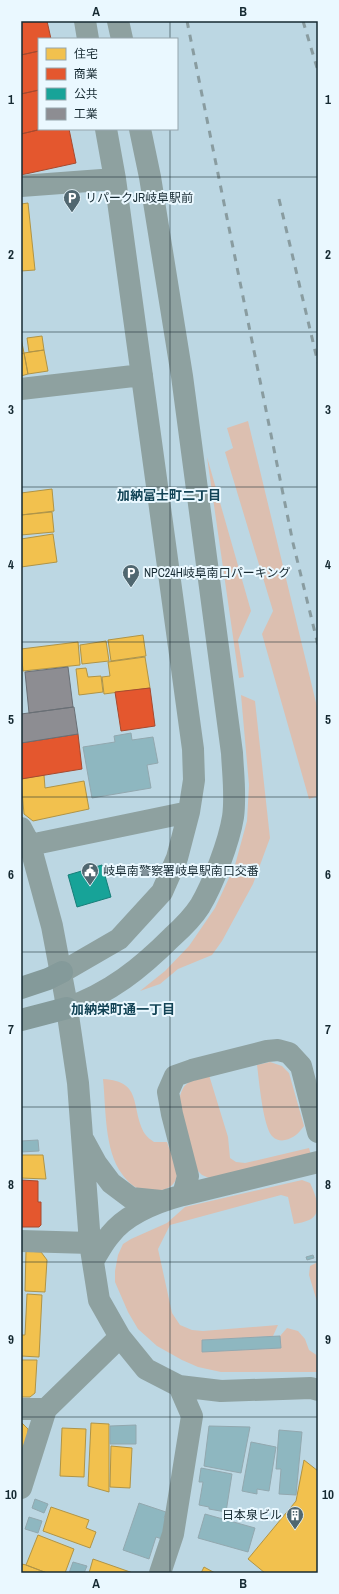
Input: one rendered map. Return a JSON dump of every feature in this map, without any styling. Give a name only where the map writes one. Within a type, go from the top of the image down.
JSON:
[{"type":"main road","points":[[21,988],[48,979],[62,972]]},
{"type":"main road","points":[[21,1020],[67,1008]]},
{"type":"street","points":[[84,21],[88,38]]},
{"type":"street","points":[[118,21],[122,38]]},
{"type":"street","points":[[62,972],[118,939],[162,892],[177,858],[189,812],[194,780],[193,748],[116,179],[106,130]]},
{"type":"street","points":[[67,1008],[108,990],[133,974],[185,925],[200,906],[218,868],[233,817],[234,784],[232,754],[182,376],[151,184],[140,130]]},
{"type":"street","points":[[21,186],[116,179]]},
{"type":"street","points":[[21,389],[142,375]]},
{"type":"street","points":[[189,812],[26,837],[52,926],[62,972],[78,1083],[91,1252],[99,1300],[120,1337],[146,1369],[178,1386],[221,1391],[311,1388],[318,1390]]},
{"type":"street","points":[[183,1195],[188,1176],[172,1114],[168,1092],[175,1076],[192,1070],[267,1051],[278,1050],[289,1053],[301,1066],[318,1132]]},
{"type":"street","points":[[82,1138],[96,1163],[111,1183],[131,1198],[161,1201]]},
{"type":"street","points":[[91,1252],[127,1219],[161,1201],[318,1162]]},
{"type":"street","points":[[21,1241],[91,1252]]},
{"type":"street","points":[[21,1488],[46,1409],[120,1337]]},
{"type":"street","points":[[160,1573],[173,1534],[192,1416],[178,1386]]},
{"type":"street","points":[[21,1409],[46,1409]]},
{"type":"shaded area","points":[[248,421],[318,711],[318,796],[309,799],[262,634],[273,611],[225,452],[233,448],[227,428]]},
{"type":"shaded area","points":[[207,457],[251,611],[238,640],[244,677],[239,678]]},
{"type":"shaded area","points":[[241,695],[255,701],[270,838],[253,884],[222,941],[212,955],[178,969],[160,984],[140,991],[165,971],[189,946],[215,908],[235,865],[247,821],[249,785]]},
{"type":"shaded area","points":[[270,1062],[282,1066],[289,1073],[304,1126],[296,1135],[283,1140],[276,1139],[270,1132],[262,1103],[257,1065]]},
{"type":"shaded area","points":[[209,1075],[228,1137],[230,1158],[236,1162],[245,1163],[309,1148],[311,1155],[209,1178],[202,1175],[197,1170],[179,1101],[183,1089],[189,1082]]},
{"type":"shaded area","points":[[103,1079],[116,1081],[125,1085],[134,1098],[145,1134],[154,1142],[167,1142],[177,1171],[176,1180],[168,1188],[151,1191],[135,1187],[126,1179],[116,1164],[109,1141],[107,1128]]},
{"type":"shaded area","points":[[302,1180],[310,1183],[317,1203],[316,1213],[314,1217],[309,1220],[294,1224],[288,1197],[281,1195],[170,1225],[158,1249],[172,1313],[180,1325],[192,1330],[203,1331],[278,1325],[273,1336],[202,1340],[202,1352],[281,1348],[280,1336],[287,1328],[298,1331],[305,1339],[309,1350],[318,1356],[318,1372],[221,1372],[198,1367],[157,1346],[138,1329],[128,1312],[115,1282],[115,1271],[118,1255],[123,1244],[167,1223],[185,1207]]},
{"type":"shaded area","points":[[318,1262],[318,1305],[309,1275],[310,1266]]},
{"type":"building: 住宅","points":[[28,203],[35,270],[21,271],[21,204]]},
{"type":"building: 住宅","points":[[42,336],[44,350],[29,352],[27,338]]},
{"type":"building: 住宅","points":[[21,338],[24,353],[21,354]]},
{"type":"building: 住宅","points":[[44,350],[48,371],[28,374],[24,353]]},
{"type":"building: 住宅","points":[[24,353],[28,374],[21,376],[21,354]]},
{"type":"building: 住宅","points":[[52,489],[54,511],[21,515],[21,493]]},
{"type":"building: 住宅","points":[[52,512],[54,532],[21,535],[21,515]]},
{"type":"building: 住宅","points":[[53,534],[57,562],[21,567],[21,539]]},
{"type":"building: 住宅","points":[[143,635],[146,656],[111,661],[108,640]]},
{"type":"building: 住宅","points":[[106,641],[109,661],[82,664],[80,645]]},
{"type":"building: 住宅","points":[[78,642],[80,665],[23,671],[21,649]]},
{"type":"building: 住宅","points":[[145,657],[150,688],[104,694],[102,677],[110,676],[108,662]]},
{"type":"building: 住宅","points":[[86,668],[88,677],[101,676],[103,692],[79,695],[76,669]]},
{"type":"building: 住宅","points":[[44,775],[45,788],[84,781],[89,809],[33,821],[24,814],[21,779]]},
{"type":"building: 住宅","points":[[21,1155],[43,1155],[46,1179],[21,1178]]},
{"type":"building: 住宅","points":[[26,1251],[41,1252],[47,1260],[45,1292],[25,1291]]},
{"type":"building: 住宅","points":[[27,1294],[42,1295],[39,1357],[21,1356],[21,1335],[25,1335]]},
{"type":"building: 住宅","points":[[21,1360],[37,1360],[35,1393],[30,1397],[21,1397]]},
{"type":"building: 住宅","points":[[21,1422],[28,1429],[27,1449],[21,1463]]},
{"type":"building: 住宅","points":[[91,1423],[109,1424],[109,1492],[88,1486]]},
{"type":"building: 住宅","points":[[62,1428],[86,1429],[84,1477],[60,1476]]},
{"type":"building: 住宅","points":[[111,1446],[132,1448],[130,1488],[110,1487]]},
{"type":"building: 住宅","name":"日本泉ビル","points":[[304,1460],[318,1471],[318,1573],[265,1573],[248,1559],[296,1501]]},
{"type":"building: 住宅","points":[[51,1507],[89,1520],[86,1528],[96,1532],[90,1548],[43,1531]]},
{"type":"building: 住宅","points":[[38,1535],[74,1549],[65,1573],[47,1573],[26,1565]]},
{"type":"building: 住宅","points":[[93,1559],[133,1573],[89,1573]]},
{"type":"building: 住宅","points":[[22,1564],[26,1565],[47,1573],[21,1573]]},
{"type":"building: 住宅","points":[[204,1567],[215,1573],[201,1573]]},
{"type":"building: 商業","points":[[21,21],[47,21],[51,38],[38,38],[38,51],[21,55]]},
{"type":"building: 商業","points":[[38,51],[38,90],[21,94],[21,55]]},
{"type":"building: 商業","points":[[38,90],[38,130],[21,134],[21,94]]},
{"type":"building: 商業","points":[[38,130],[69,130],[76,163],[21,175],[21,134]]},
{"type":"building: 商業","points":[[150,688],[155,726],[121,731],[115,692]]},
{"type":"building: 商業","points":[[78,734],[82,769],[21,779],[21,743]]},
{"type":"building: 商業","points":[[21,1180],[38,1181],[38,1202],[41,1202],[41,1225],[39,1227],[21,1227]]},
{"type":"building: 公共","name":"岐阜南警察署岐阜駅南口交番","points":[[102,865],[111,897],[77,907],[68,875]]},
{"type":"building: 工業","points":[[68,667],[73,707],[29,713],[25,672]]},
{"type":"building: 工業","points":[[74,707],[78,734],[21,743],[21,714]]},
{"type":"building: その他","points":[[131,733],[132,740],[153,737],[158,763],[147,765],[151,788],[92,798],[83,747],[115,742],[114,736]]},
{"type":"building: その他","points":[[38,1140],[39,1151],[21,1152],[21,1141]]},
{"type":"building: その他","points":[[313,1255],[314,1258],[307,1260],[306,1257]]},
{"type":"building: その他","points":[[280,1336],[281,1348],[202,1352],[202,1340]]},
{"type":"building: その他","points":[[136,1425],[136,1444],[110,1444],[110,1426]]},
{"type":"building: その他","points":[[209,1426],[250,1427],[241,1473],[204,1466]]},
{"type":"building: その他","points":[[279,1430],[302,1432],[296,1495],[279,1494],[281,1469],[276,1469]]},
{"type":"building: その他","points":[[251,1442],[276,1447],[269,1491],[257,1489],[257,1494],[242,1491]]},
{"type":"building: その他","points":[[201,1468],[232,1474],[226,1512],[209,1509],[209,1507],[199,1505],[203,1482],[199,1482]]},
{"type":"building: その他","points":[[35,1499],[48,1504],[44,1513],[32,1508]]},
{"type":"building: その他","points":[[139,1503],[166,1512],[164,1518],[171,1521],[165,1540],[156,1537],[149,1559],[123,1550]]},
{"type":"building: その他","points":[[205,1514],[255,1528],[248,1552],[198,1538]]},
{"type":"building: その他","points":[[29,1517],[42,1521],[38,1533],[25,1529]]},
{"type":"building: その他","points":[[73,1562],[87,1566],[84,1573],[69,1573]]},
{"type":"railway","points":[[187,21],[293,543],[318,645]]},
{"type":"railway","points":[[303,21],[318,71]]},
{"type":"railway","points":[[279,199],[318,363]]},
{"type":"place","name":"リパークJR岐阜駅前","points":[[72,213]]},
{"type":"place","name":"NPC24H岐阜南口パーキング","points":[[131,588]]},
{"type":"place","name":"岐阜南警察署岐阜駅南口交番","points":[[90,886]]},
{"type":"place","name":"日本泉ビル","points":[[295,1530]]},
{"type":"district","name":"加納富士町二丁目","points":[[169,495]]},
{"type":"district","name":"加納栄町通一丁目","points":[[123,1009]]}]
